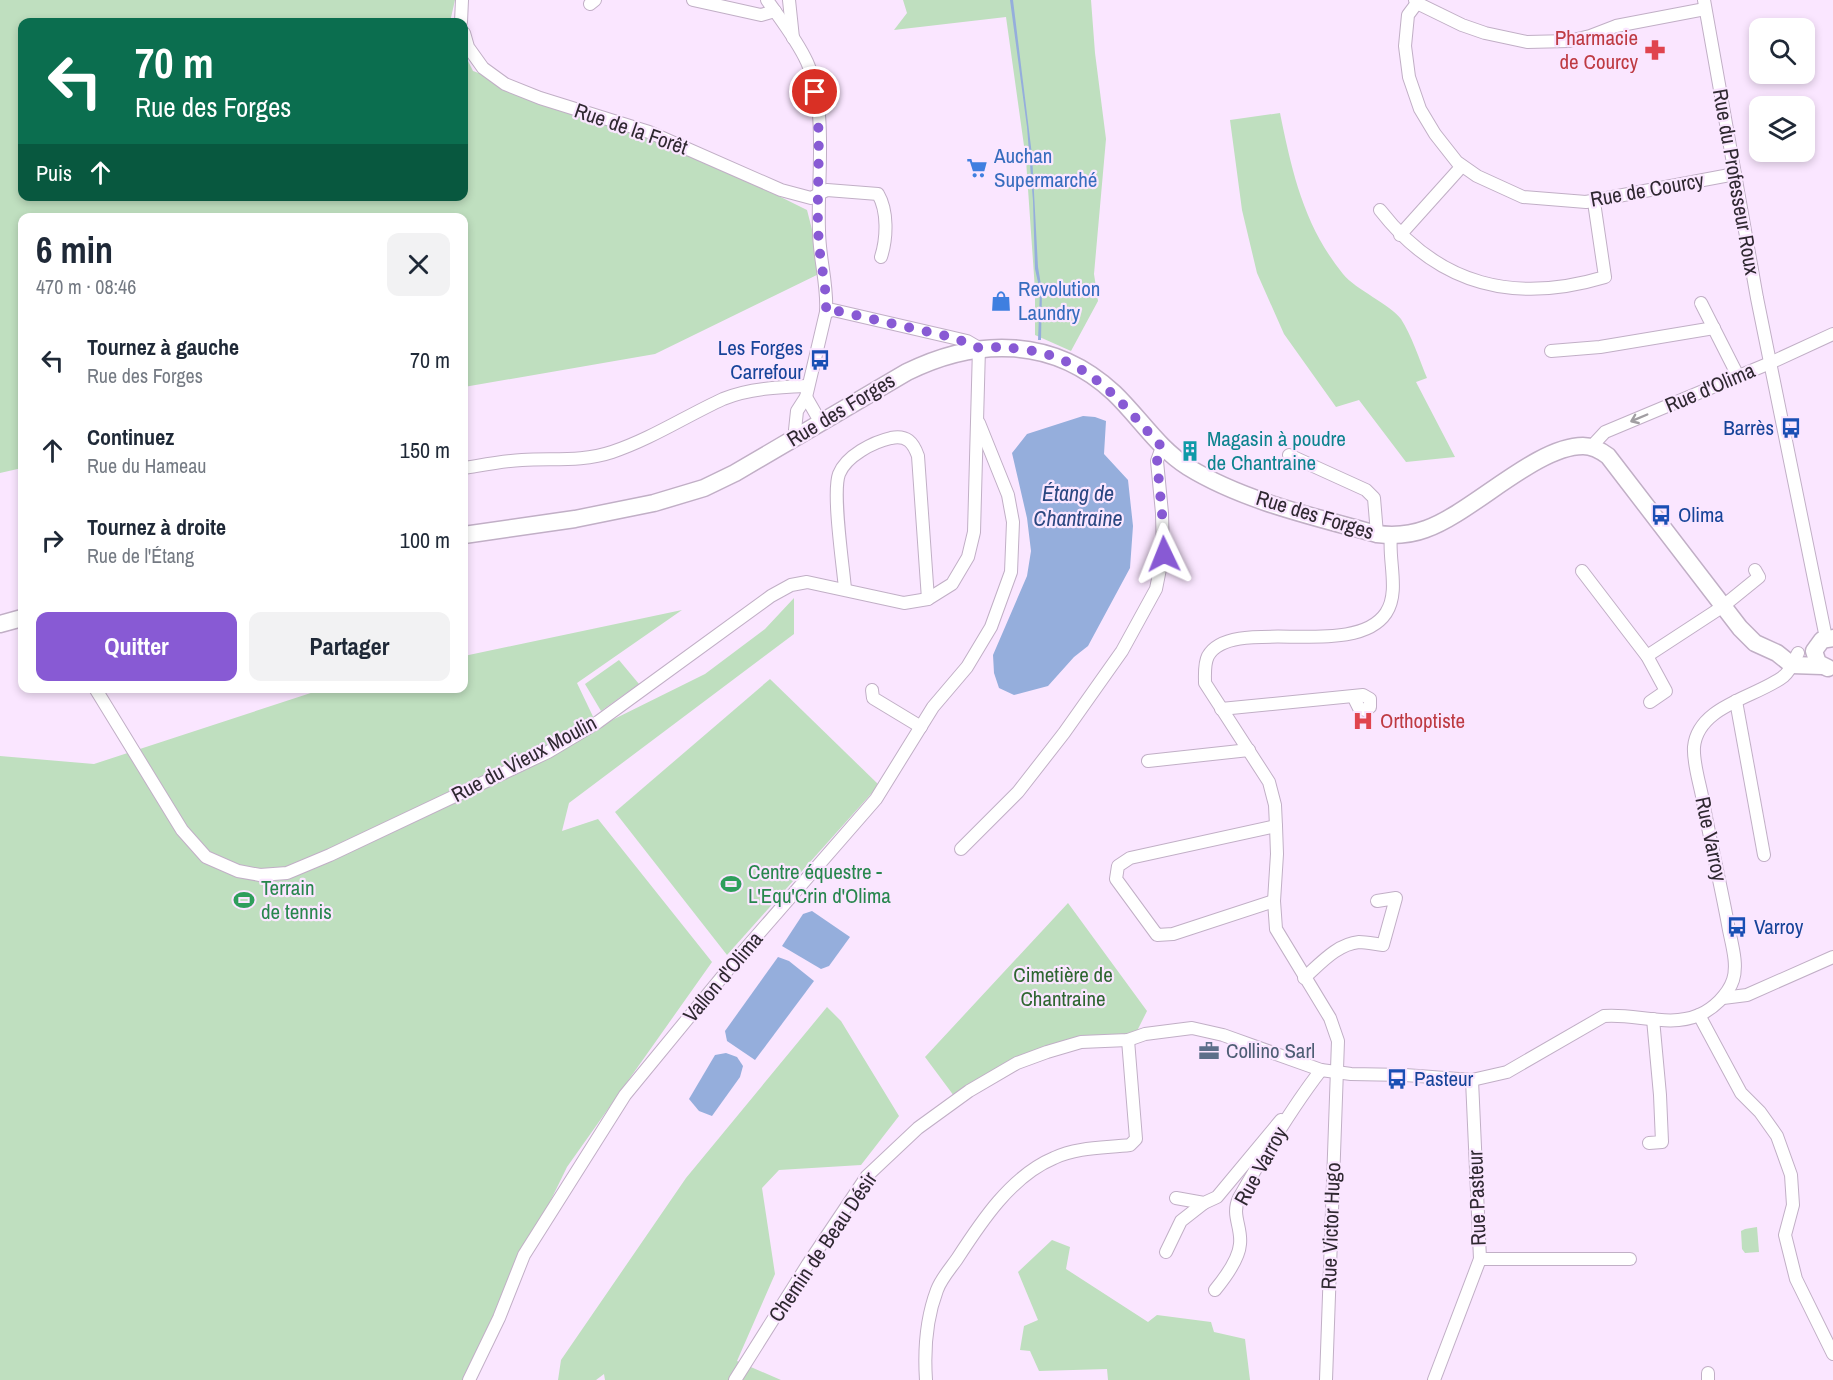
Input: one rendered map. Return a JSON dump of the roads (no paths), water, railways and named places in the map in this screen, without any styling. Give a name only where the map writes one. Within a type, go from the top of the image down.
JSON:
[{"type":"main road","name":"Rue des Forges","points":[[468,534],[574,519],[677,498],[735,473],[930,360],[978,348],[1023,349],[1048,354],[1075,365],[1115,394],[1162,447],[1191,468],[1229,488],[1265,501],[1384,535],[1406,535],[1427,529],[1551,454],[1570,448],[1591,447]]},
{"type":"main road","points":[[1591,447],[1608,456],[1722,607],[1755,643],[1777,653],[1812,661],[1818,643],[1829,638]]},
{"type":"main road","points":[[0,624],[18,619]]},
{"type":"street","points":[[461,18],[462,0]]},
{"type":"street","points":[[693,0],[761,15],[771,5],[807,63],[815,92],[819,121],[819,245],[827,300],[807,392],[797,411],[795,430],[797,437]]},
{"type":"street","points":[[789,0],[793,39]]},
{"type":"street","points":[[1416,2],[1477,31],[1527,42],[1569,41],[1616,26],[1705,4]]},
{"type":"street","name":"Rue de Courcy","points":[[1416,2],[1408,15],[1405,46],[1409,77],[1420,109],[1435,134],[1462,166],[1477,176],[1523,198],[1594,202],[1735,174]]},
{"type":"street","name":"Rue du Professeur Roux","points":[[1705,4],[1756,298],[1829,638]]},
{"type":"street","name":"Rue de la Forêt","points":[[468,47],[483,68],[505,84],[559,104],[649,132],[781,190],[811,198],[827,190],[878,194],[884,204],[885,245],[881,257]]},
{"type":"street","points":[[1400,235],[1462,166]]},
{"type":"street","points":[[1380,210],[1400,235],[1426,257],[1463,276],[1497,287],[1536,291],[1605,277],[1594,202]]},
{"type":"street","points":[[1701,303],[1738,376]]},
{"type":"street","points":[[826,312],[833,310],[951,337],[967,341],[978,348]]},
{"type":"street","points":[[1551,351],[1600,346],[1714,328]]},
{"type":"street","name":"Rue d'Olima","points":[[1591,447],[1605,432],[1833,334]]},
{"type":"street","name":"Vallon d'Olima","points":[[469,1380],[499,1318],[524,1255],[625,1095],[740,955],[876,799],[933,707],[967,667],[991,627],[1011,572],[1013,522],[1008,495],[977,419],[978,348]]},
{"type":"street","points":[[468,467],[521,460],[581,460],[612,452],[645,439],[725,398],[782,387],[807,392]]},
{"type":"street","points":[[807,392],[821,423]]},
{"type":"street","name":"Rue du Vieux Moulin","points":[[97,693],[182,830],[206,857],[238,871],[260,875],[287,873],[548,752],[598,722],[771,596],[791,585],[807,582],[904,603],[928,599],[952,584],[968,557],[974,532],[977,419]]},
{"type":"street","points":[[845,589],[836,495],[838,476],[844,464],[874,443],[894,438],[906,438],[914,444],[918,456],[928,599]]},
{"type":"street","points":[[960,849],[1018,792],[1064,733],[1122,651],[1156,589],[1164,554],[1157,461],[1162,447]]},
{"type":"street","name":"Rue Victor Hugo","points":[[1289,455],[1366,490],[1374,498],[1390,553],[1392,598],[1385,614],[1367,629],[1344,635],[1234,639],[1216,647],[1208,656],[1205,669],[1205,683],[1269,782],[1275,805],[1276,929],[1330,1018],[1338,1041],[1326,1380]]},
{"type":"street","points":[[1647,656],[1722,607],[1759,577],[1755,570]]},
{"type":"street","points":[[1582,571],[1647,656],[1666,691],[1650,702]]},
{"type":"street","name":"Rue Varroy","points":[[1723,998],[1733,980],[1733,952],[1696,770],[1694,746],[1704,724],[1717,711],[1812,661]]},
{"type":"street","points":[[872,690],[873,698],[921,727]]},
{"type":"street","points":[[1221,709],[1353,696]]},
{"type":"street","points":[[1736,701],[1764,855]]},
{"type":"street","points":[[1148,761],[1249,750]]},
{"type":"street","points":[[1274,901],[1173,934],[1157,935],[1116,879],[1118,866],[1130,858],[1276,826]]},
{"type":"street","points":[[1304,978],[1343,946],[1359,942],[1383,945],[1396,898],[1377,901]]},
{"type":"street","points":[[926,1380],[924,1359],[928,1320],[938,1288],[975,1230],[1006,1193],[1032,1170],[1054,1157],[1078,1151],[1130,1145],[1136,1139],[1128,1040],[1145,1034],[1192,1028],[1223,1035],[1321,1070],[1472,1080],[1508,1072],[1604,1016],[1620,1014],[1677,1020],[1699,1015],[1723,998],[1747,995],[1833,957]]},
{"type":"street","points":[[1699,1015],[1741,1093],[1760,1112],[1778,1136],[1791,1175],[1793,1205],[1785,1235],[1796,1280],[1833,1354]]},
{"type":"street","points":[[1649,1143],[1662,1142],[1653,1019]]},
{"type":"street","name":"Chemin de Beau Désir","points":[[735,1380],[867,1176],[918,1128],[969,1091],[1017,1063],[1081,1042],[1128,1040]]},
{"type":"street","name":"Rue Varroy","points":[[1166,1252],[1181,1221],[1204,1203],[1217,1197],[1321,1070]]},
{"type":"street","name":"Rue Pasteur","points":[[1434,1380],[1480,1259],[1472,1080]]},
{"type":"street","name":"Rue Varroy","points":[[1215,1290],[1227,1276],[1240,1245],[1234,1208],[1292,1108]]},
{"type":"street","name":"Rue Varroy","points":[[1176,1198],[1204,1203]]},
{"type":"street","points":[[1480,1259],[1630,1259]]},
{"type":"water","points":[[1010,0],[1013,0],[1032,155],[1038,267],[1042,291],[1041,340],[1038,340],[1040,291],[1035,269],[1033,201],[1027,127]]},
{"type":"water","name":"Étang de Chantraine","points":[[1083,416],[1106,421],[1104,454],[1128,480],[1133,526],[1130,568],[1088,646],[1074,657],[1048,686],[1014,695],[999,688],[994,673],[993,655],[1027,576],[1031,551],[1027,518],[1012,453],[1027,434]]},
{"type":"water","points":[[812,911],[850,937],[829,966],[821,969],[782,946],[803,914]]},
{"type":"water","points":[[778,957],[789,961],[814,981],[755,1060],[727,1041],[725,1031]]},
{"type":"water","points":[[726,1053],[737,1057],[743,1066],[740,1077],[712,1116],[699,1111],[689,1099],[715,1055]]},
{"type":"place","name":"Pharmacie de Courcy","points":[[1655,50]]},
{"type":"place","name":"Auchan Supermarché","points":[[977,168]]},
{"type":"place","name":"Revolution Laundry","points":[[1001,301]]},
{"type":"place","name":"Les Forges Carrefour","points":[[820,360]]},
{"type":"place","name":"Barrès","points":[[1791,428]]},
{"type":"place","name":"Magasin à poudre de Chantraine","points":[[1190,451]]},
{"type":"place","name":"Olima","points":[[1661,515]]},
{"type":"place","name":"Orthoptiste","points":[[1363,721]]},
{"type":"place","name":"Centre équestre - L'Equ'Crin d'Olima","points":[[731,884]]},
{"type":"place","name":"Terrain de tennis","points":[[244,900]]},
{"type":"place","name":"Varroy","points":[[1737,927]]},
{"type":"place","name":"Collino Sarl","points":[[1209,1051]]},
{"type":"place","name":"Pasteur","points":[[1397,1079]]},
{"type":"park label","name":"Cimetière de Chantraine","points":[[1063,987]]}]
